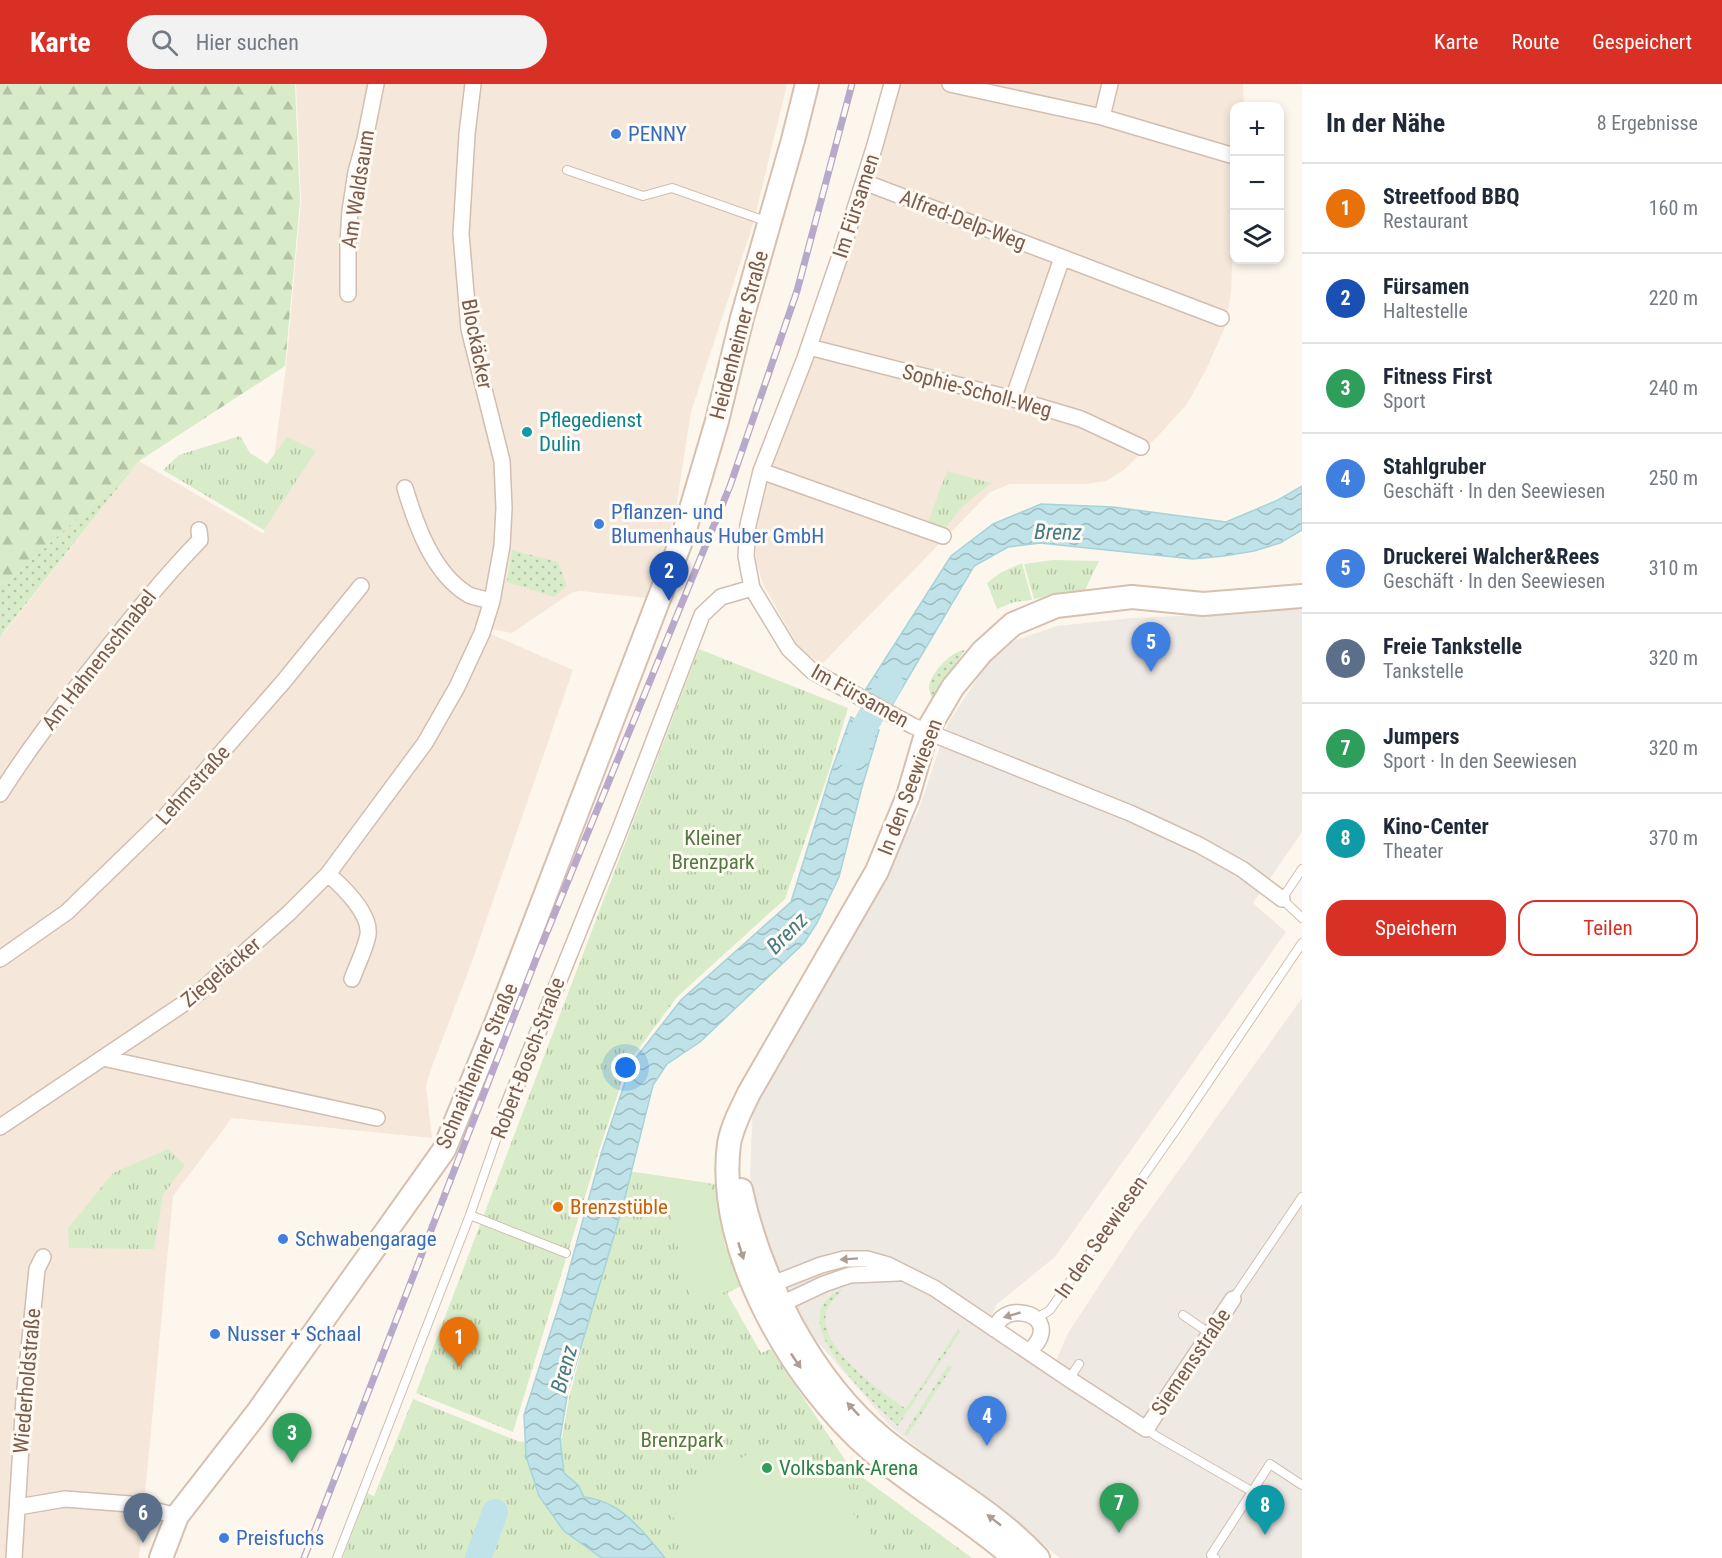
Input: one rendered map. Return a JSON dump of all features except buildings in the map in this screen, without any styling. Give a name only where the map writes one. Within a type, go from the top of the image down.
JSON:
[{"type":"street","name":"Am Waldsaum","points":[[348,294],[350,212],[356,172],[376,84]]},
{"type":"street","name":"Blockäcker","points":[[473,84],[467,134],[461,234],[469,329],[502,461],[504,508],[502,546],[492,601],[482,633]]},
{"type":"street","name":"Heidenheimer Straße","points":[[666,585],[717,421],[768,222],[807,84]]},
{"type":"street","name":"Im Fürsamen","points":[[892,84],[864,182],[809,347],[761,471],[748,525],[746,556],[752,588],[789,649],[812,671],[848,692],[927,731],[1130,813],[1199,845],[1242,869],[1282,899]]},
{"type":"street","points":[[950,84],[1102,117],[1230,155]]},
{"type":"street","points":[[1102,117],[1110,84]]},
{"type":"street","name":"Alfred-Delp-Weg","points":[[864,182],[1221,318]]},
{"type":"street","points":[[1013,399],[1062,258]]},
{"type":"street","name":"Sophie-Scholl-Weg","points":[[809,347],[1013,399],[1080,419],[1141,447]]},
{"type":"street","points":[[761,471],[943,536]]},
{"type":"street","points":[[405,488],[414,519],[429,549],[447,576],[470,595],[492,601]]},
{"type":"street","name":"Am Hahnenschnabel","points":[[0,794],[42,732],[103,653],[161,581],[200,540],[199,530]]},
{"type":"street","name":"Schnaitheimer Straße","points":[[161,1558],[177,1516],[257,1413],[444,1150],[495,1026],[666,585]]},
{"type":"street","name":"Lehmstraße","points":[[0,959],[68,912],[165,817],[276,690],[361,586]]},
{"type":"street","name":"Robert-Bosch-Straße","points":[[505,1114],[620,829],[702,615],[721,597],[752,588]]},
{"type":"street","name":"In den Seewiesen","points":[[1014,1558],[974,1525],[892,1468],[851,1432],[819,1396],[778,1334],[773,1308],[735,1231],[727,1183],[730,1142],[734,1126],[748,1094],[877,871],[908,796],[927,731],[953,687],[982,652],[1012,624],[1056,606],[1132,597],[1203,604],[1302,596]]},
{"type":"street","name":"Ziegeläcker","points":[[0,1127],[195,996],[281,921],[328,874],[425,743],[457,687],[482,633]]},
{"type":"street","points":[[328,874],[356,902],[365,920],[368,933],[352,979]]},
{"type":"street","points":[[103,1058],[377,1118]]},
{"type":"street","name":"Wiederholdstraße","points":[[14,1558],[24,1399],[38,1269],[43,1257]]},
{"type":"street","name":"Siemensstraße","points":[[764,1287],[821,1264],[856,1258],[878,1262],[933,1288],[1146,1429],[1233,1299]]},
{"type":"street","points":[[773,1308],[824,1284],[850,1275],[905,1273]]},
{"type":"street","name":"In den Seewiesen","points":[[773,1308],[802,1342],[829,1381],[873,1430],[999,1523],[1038,1558]]},
{"type":"street","points":[[994,1329],[1002,1318],[1013,1312],[1027,1312],[1037,1318],[1042,1327],[1040,1337],[1029,1352]]},
{"type":"street","points":[[18,1507],[64,1499],[130,1504],[177,1516]]},
{"type":"lane","points":[[567,170],[643,196],[672,188],[768,222]]},
{"type":"lane","points":[[1302,869],[1282,899],[1302,918]]},
{"type":"lane","name":"In den Seewiesen","points":[[1037,1318],[1050,1310],[1180,1124],[1302,943]]},
{"type":"lane","name":"Robert-Bosch-Straße","points":[[337,1558],[470,1215],[505,1114]]},
{"type":"lane","points":[[1233,1299],[1302,1197]]},
{"type":"lane","points":[[470,1215],[566,1253]]},
{"type":"lane","points":[[1183,1315],[1209,1332]]},
{"type":"lane","points":[[1069,1379],[1079,1364]]},
{"type":"lane","points":[[1146,1429],[1253,1492]]},
{"type":"lane","points":[[1215,1558],[1211,1556],[1270,1464],[1302,1485]]},
{"type":"shaded area","points":[[296,84],[787,84],[754,221],[691,412],[675,514],[648,598],[580,591],[571,593],[512,633],[470,625],[573,670],[470,967],[426,1085],[432,1138],[232,1118],[173,1196],[139,1558],[0,1558],[0,638],[139,461],[264,534],[286,367],[301,201]]},
{"type":"shaded area","points":[[886,84],[1243,84],[1244,102],[1230,102],[1230,264],[1232,264],[1231,292],[1225,327],[1206,370],[1187,404],[1124,470],[1106,481],[1086,484],[1010,484],[990,492],[821,665],[797,645],[763,584],[756,560],[756,512],[867,193]]},
{"type":"shaded area","points":[[1302,604],[1302,832],[1253,903],[1286,932],[1055,1257],[996,1305],[988,1325],[1053,1368],[1068,1333],[1133,1234],[1302,998],[1302,1558],[1060,1558],[892,1428],[792,1312],[756,1233],[750,1173],[753,1105],[918,812],[948,723],[987,664],[1016,640],[1057,626]]},
{"type":"green space","points":[[0,84],[295,84],[300,201],[285,366],[139,461],[8,582],[0,585]]},
{"type":"green space","points":[[240,436],[250,453],[267,464],[287,437],[316,451],[264,530],[163,470],[179,455]]},
{"type":"green space","points":[[139,461],[0,638],[0,585],[8,582]]},
{"type":"green space","points":[[947,471],[991,483],[963,506],[943,531],[927,525]]},
{"type":"green space","points":[[512,550],[558,562],[567,586],[554,597],[507,582]]},
{"type":"green space","points":[[1053,560],[1099,561],[1085,590],[1034,599],[1024,564]]},
{"type":"green space","points":[[1022,563],[1032,600],[1014,602],[997,609],[987,583],[1000,573]]},
{"type":"green space","name":"Kleiner Brenzpark","points":[[699,649],[848,708],[785,899],[677,997],[628,1063],[513,1432],[416,1393]]},
{"type":"green space","points":[[965,650],[932,698],[930,682],[937,670],[954,654]]},
{"type":"green space","points":[[168,1149],[185,1165],[163,1195],[154,1249],[69,1248],[68,1228],[113,1173]]},
{"type":"green space","name":"Brenzpark","points":[[628,1171],[715,1184],[725,1245],[741,1286],[727,1293],[761,1353],[771,1349],[851,1469],[972,1558],[343,1558],[367,1493],[374,1496],[413,1399],[520,1442],[562,1438],[569,1398]]},
{"type":"green space","points":[[661,1177],[711,1185],[724,1245],[739,1286],[692,1306]]},
{"type":"green space","points":[[843,1289],[828,1307],[825,1321],[830,1336],[851,1365],[906,1409],[958,1329],[960,1332],[898,1426],[851,1378],[835,1358],[824,1337],[820,1318],[825,1302]]},
{"type":"green space","points":[[948,1365],[952,1367],[907,1436],[904,1434]]},
{"type":"green space","name":"Volksbank-Arena","points":[[784,1435],[892,1558],[706,1558],[660,1501]]},
{"type":"water","points":[[1302,486],[1302,530],[1280,543],[1254,551],[1193,559],[1040,543],[1008,547],[974,566],[891,707],[864,692],[951,556],[993,524],[1041,504],[1113,507],[1226,522],[1278,500]]},
{"type":"water","points":[[851,717],[865,726],[879,730],[839,877],[817,923],[804,943],[700,1042],[667,1064],[653,1085],[622,1209],[568,1391],[560,1439],[564,1473],[578,1485],[584,1497],[609,1504],[630,1518],[665,1558],[602,1558],[564,1531],[539,1496],[526,1456],[524,1415],[562,1296],[601,1154],[631,1064],[681,1000],[791,902],[832,769]]},
{"type":"waterway","name":"Brenz","points":[[852,757],[865,726],[890,683]]},
{"type":"waterway","points":[[478,1558],[495,1512]]},
{"type":"railway","points":[[304,1558],[538,954],[730,486],[797,291],[852,84]]},
{"type":"place","name":"PENNY","points":[[616,134]]},
{"type":"place","name":"Pflegedienst Dulin","points":[[527,432]]},
{"type":"place","name":"Pflanzen- und Blumenhaus Huber GmbH","points":[[599,524]]},
{"type":"place","name":"Fürsamen","points":[[669,601]]},
{"type":"place","name":"Druckerei Walcher&Rees","points":[[1151,672]]},
{"type":"place","name":"Brenzstüble","points":[[558,1207]]},
{"type":"place","name":"Schwabengarage","points":[[283,1239]]},
{"type":"place","name":"Nusser + Schaal","points":[[215,1334]]},
{"type":"place","name":"Streetfood BBQ","points":[[459,1367]]},
{"type":"place","name":"Stahlgruber","points":[[987,1446]]},
{"type":"place","name":"Fitness First","points":[[292,1463]]},
{"type":"place","name":"Volksbank-Arena","points":[[767,1468]]},
{"type":"place","name":"Jumpers","points":[[1119,1533]]},
{"type":"place","name":"Kino-Center","points":[[1265,1535]]},
{"type":"place","name":"Preisfuchs","points":[[224,1538]]},
{"type":"place","name":"Freie Tankstelle","points":[[143,1543]]}]
